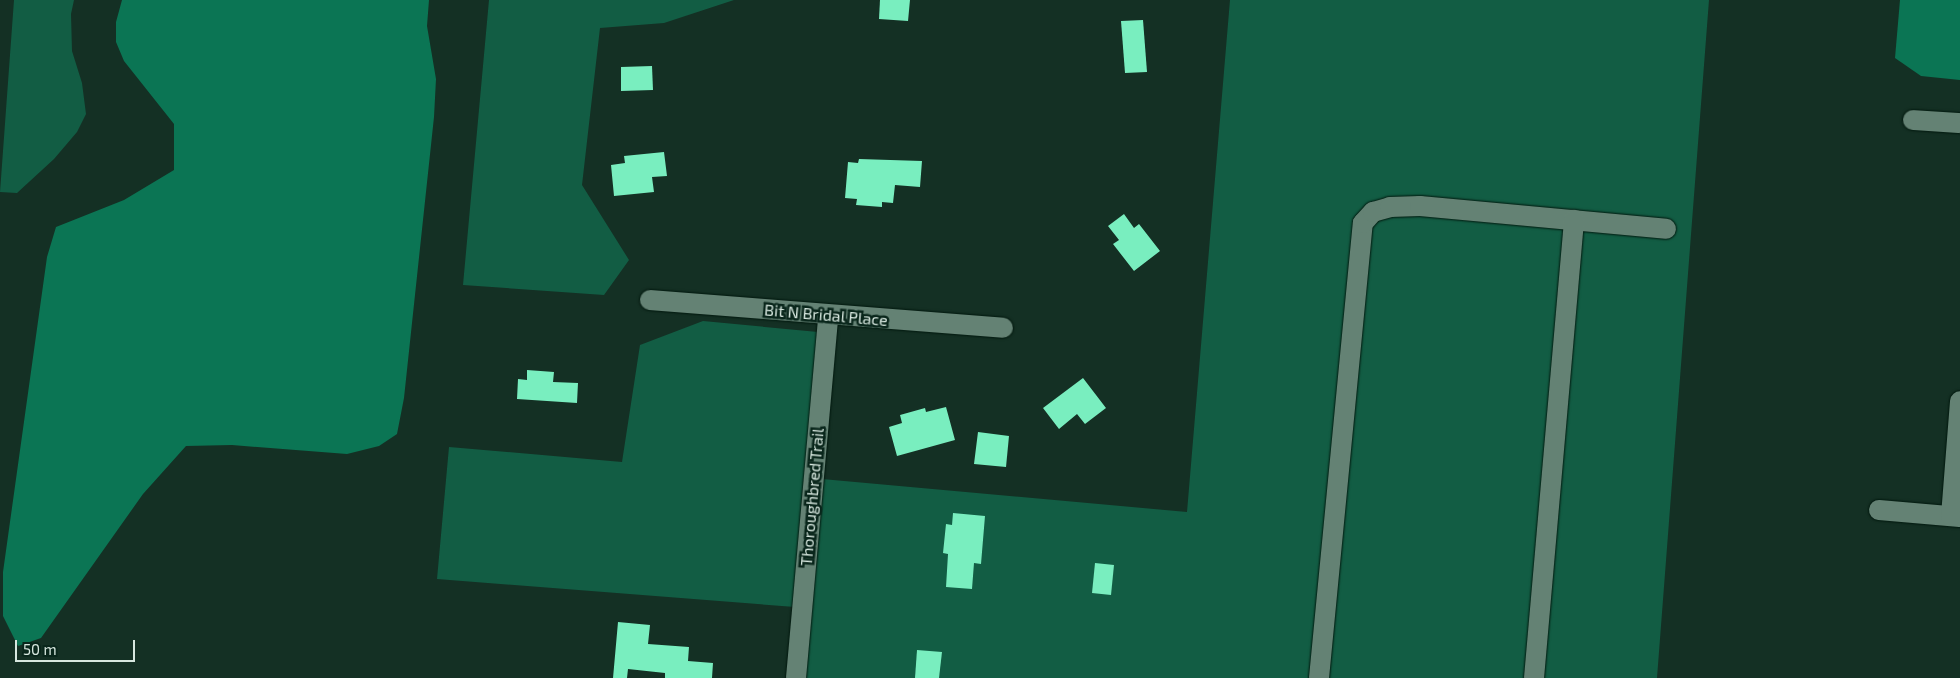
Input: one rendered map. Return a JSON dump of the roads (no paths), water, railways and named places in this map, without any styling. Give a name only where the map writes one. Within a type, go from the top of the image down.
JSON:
[{"type":"street","points":[[1913,120],[1960,123]]},
{"type":"street","points":[[1320,678],[1362,223],[1373,212],[1390,207],[1420,206],[1666,228]]},
{"type":"street","points":[[1534,678],[1574,220]]},
{"type":"street","name":"Bit N Bridal Place","points":[[650,300],[828,316],[1003,328]]},
{"type":"street","name":"Thoroughbred Trail","points":[[796,678],[828,316]]},
{"type":"street","points":[[1879,510],[1956,516],[1960,401]]}]
